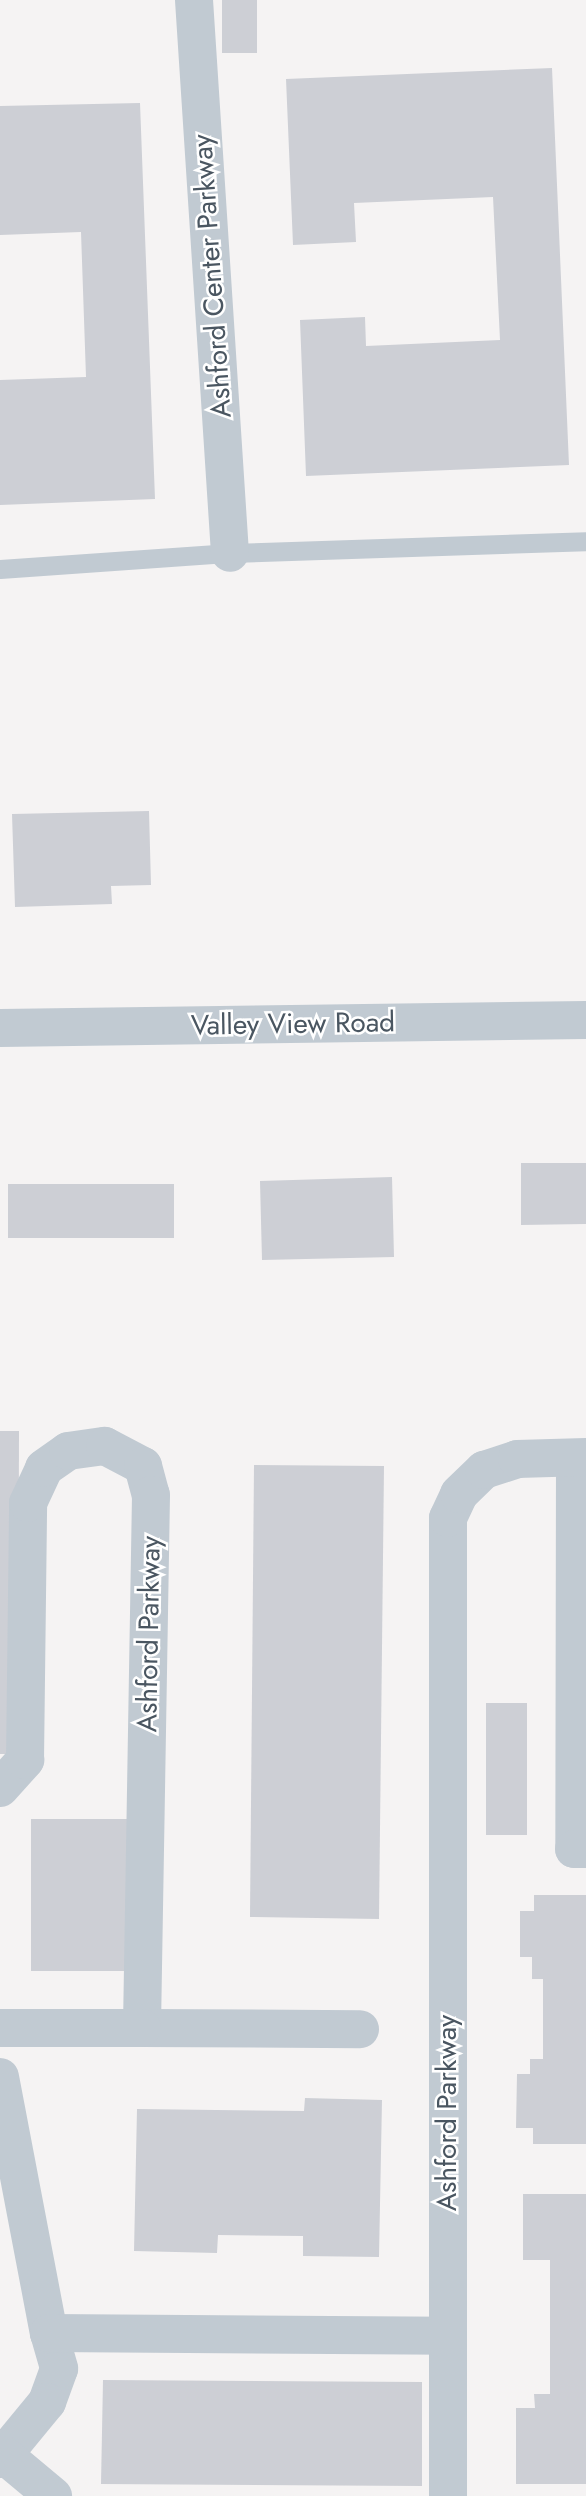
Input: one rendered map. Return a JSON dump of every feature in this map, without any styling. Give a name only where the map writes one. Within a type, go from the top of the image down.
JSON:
[{"type":"street","name":"Ashford Center Parkway","points":[[194,0],[229,553]]},
{"type":"street","name":"Valley View Road","points":[[0,1028],[586,1020]]},
{"type":"street","name":"Ashford Parkway","points":[[0,1788],[25,1760],[28,1503],[44,1468],[68,1451],[105,1446],[143,1466],[151,1496],[142,2028]]},
{"type":"street","points":[[580,1458],[580,1849]]},
{"type":"street","name":"Ashford Parkway","points":[[448,2496],[448,1518],[459,1493],[484,1470],[517,1459],[580,1458]]},
{"type":"street","points":[[0,2028],[360,2029]]},
{"type":"street","points":[[0,2077],[49,2333],[59,2369],[47,2402],[2,2457],[53,2496]]},
{"type":"street","points":[[49,2333],[448,2336]]},
{"type":"lane","points":[[0,569],[229,553],[586,541]]},
{"type":"building","points":[[222,0],[257,0],[257,53],[222,53]]},
{"type":"building","points":[[552,68],[569,465],[306,476],[300,320],[365,317],[366,346],[500,340],[493,197],[354,203],[356,242],[293,245],[286,79]]},
{"type":"building","points":[[140,103],[155,499],[0,505],[0,380],[86,377],[81,232],[0,235],[0,106]]},
{"type":"building","points":[[149,811],[151,885],[111,886],[112,904],[15,907],[12,814]]},
{"type":"building","points":[[521,1163],[586,1163],[586,1224],[521,1225]]},
{"type":"building","points":[[392,1177],[394,1257],[262,1260],[260,1181]]},
{"type":"building","points":[[8,1184],[174,1184],[174,1238],[8,1238]]},
{"type":"building","points":[[0,1431],[19,1431],[18,1754],[0,1754]]},
{"type":"building","points":[[254,1465],[384,1466],[379,1919],[250,1917]]},
{"type":"building","points":[[486,1703],[527,1703],[527,1835],[486,1835]]},
{"type":"building","points":[[31,1819],[136,1819],[136,1971],[31,1971]]},
{"type":"building","points":[[534,1895],[586,1895],[586,2144],[533,2144],[533,2128],[516,2128],[517,2074],[530,2074],[530,2059],[543,2059],[543,1979],[532,1979],[532,1957],[520,1957],[520,1911],[534,1911]]},
{"type":"building","points":[[305,2098],[382,2100],[379,2257],[303,2256],[303,2236],[218,2235],[217,2253],[134,2251],[137,2109],[304,2111]]},
{"type":"building","points":[[523,2194],[586,2194],[586,2484],[516,2484],[516,2408],[535,2408],[534,2394],[550,2394],[550,2260],[523,2260]]},
{"type":"building","points":[[103,2380],[422,2382],[422,2486],[101,2484]]}]
